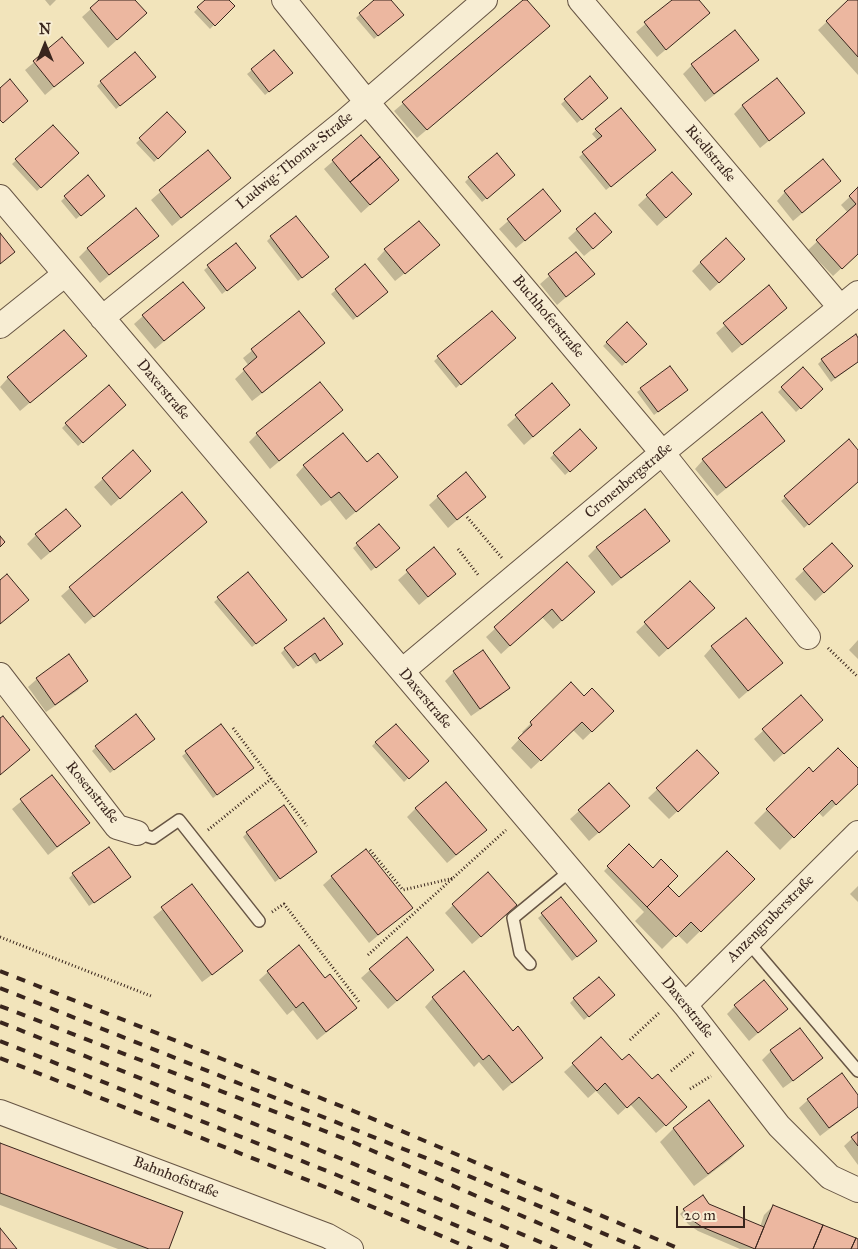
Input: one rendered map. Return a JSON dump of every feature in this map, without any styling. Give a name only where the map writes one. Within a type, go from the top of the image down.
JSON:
[{"type":"street","name":"Buchhoferstraße","points":[[284,0],[366,101],[662,453],[808,637]]},
{"type":"street","name":"Ludwig-Thoma-Straße","points":[[102,318],[338,127],[486,0]]},
{"type":"street","name":"Riedlstraße","points":[[580,0],[849,300]]},
{"type":"street","name":"Daxerstraße","points":[[0,197],[64,275],[681,1000],[779,1126],[830,1177],[858,1190]]},
{"type":"street","points":[[0,326],[64,275]]},
{"type":"street","name":"Cronenbergstraße","points":[[402,671],[662,453],[849,300]]},
{"type":"street","name":"Rosenstraße","points":[[0,675],[118,827],[137,833]]},
{"type":"street","name":"Anzengruberstraße","points":[[681,1000],[748,942],[858,833]]},
{"type":"street","name":"Bahnhofstraße","points":[[0,1112],[328,1236],[351,1249]]},
{"type":"lane","name":"Rosenstraße","points":[[137,833],[154,838],[179,820],[259,921]]},
{"type":"lane","points":[[530,964],[520,952],[513,918],[570,870]]},
{"type":"lane","points":[[748,942],[858,1071]]},
{"type":"path","points":[[467,517],[516,575]]},
{"type":"path","points":[[458,549],[493,595]]},
{"type":"path","points":[[808,637],[822,641],[858,677]]},
{"type":"path","points":[[233,728],[307,826]]},
{"type":"path","points":[[195,840],[271,779]]},
{"type":"path","points":[[368,955],[455,878],[523,814]]},
{"type":"path","points":[[370,850],[403,890],[455,878]]},
{"type":"path","points":[[259,921],[284,904],[360,1003]]},
{"type":"path","points":[[0,937],[151,996]]},
{"type":"path","points":[[630,1040],[681,1000]]},
{"type":"building","points":[[99,0],[135,0],[147,13],[117,40],[90,8]]},
{"type":"building","points":[[205,0],[229,0],[235,6],[215,26],[197,7]]},
{"type":"building","points":[[374,0],[391,0],[404,15],[378,36],[359,13]]},
{"type":"building","points":[[523,0],[527,0],[550,26],[427,130],[402,102]]},
{"type":"building","points":[[672,0],[699,0],[710,13],[666,50],[644,22]]},
{"type":"building","points":[[848,0],[858,0],[858,57],[826,21]]},
{"type":"building","points":[[735,30],[759,60],[714,94],[691,64]]},
{"type":"building","points":[[62,37],[84,63],[54,87],[33,61]]},
{"type":"building","points":[[274,50],[293,73],[269,92],[251,69]]},
{"type":"building","points":[[135,52],[156,77],[120,106],[100,81]]},
{"type":"building","points":[[590,76],[608,98],[582,120],[564,99]]},
{"type":"building","points":[[777,78],[805,113],[769,141],[742,105]]},
{"type":"building","points":[[10,79],[28,101],[3,123],[0,120],[0,88]]},
{"type":"building","points":[[621,108],[656,150],[611,187],[582,152],[602,136],[595,129]]},
{"type":"building","points":[[167,112],[186,132],[158,159],[139,138]]},
{"type":"building","points":[[53,125],[79,153],[41,188],[15,159]]},
{"type":"building","points":[[361,135],[380,157],[350,182],[332,160]]},
{"type":"building","points":[[208,150],[231,178],[181,218],[159,190]]},
{"type":"building","points":[[497,153],[515,175],[487,199],[468,177]]},
{"type":"building","points":[[380,157],[399,180],[370,205],[350,182]]},
{"type":"building","points":[[823,159],[841,181],[802,213],[784,191]]},
{"type":"building","points":[[672,172],[692,194],[666,218],[646,195]]},
{"type":"building","points":[[88,175],[105,196],[81,216],[64,196]]},
{"type":"building","points":[[858,187],[858,254],[842,269],[816,240],[856,204],[849,196]]},
{"type":"building","points":[[543,189],[561,211],[525,241],[507,219]]},
{"type":"building","points":[[136,208],[159,236],[109,275],[87,248]]},
{"type":"building","points":[[595,213],[612,232],[593,249],[576,229]]},
{"type":"building","points":[[296,216],[329,257],[302,278],[270,236]]},
{"type":"building","points":[[419,221],[440,245],[405,274],[384,249]]},
{"type":"building","points":[[0,233],[15,252],[0,264]]},
{"type":"building","points":[[726,238],[745,259],[719,283],[700,262]]},
{"type":"building","points":[[236,243],[256,268],[227,291],[207,265]]},
{"type":"building","points":[[576,252],[595,274],[566,297],[548,274]]},
{"type":"building","points":[[365,264],[388,292],[357,317],[335,289]]},
{"type":"building","points":[[183,282],[205,308],[164,341],[142,315]]},
{"type":"building","points":[[769,285],[787,308],[742,345],[723,323]]},
{"type":"building","points":[[299,311],[325,343],[262,393],[243,369],[257,357],[251,349]]},
{"type":"building","points":[[492,311],[516,338],[461,385],[437,356]]},
{"type":"building","points":[[627,322],[647,344],[626,363],[606,342]]},
{"type":"building","points":[[64,330],[87,356],[30,403],[7,377]]},
{"type":"building","points":[[856,334],[858,338],[858,362],[835,378],[821,359]]},
{"type":"building","points":[[670,366],[688,390],[658,412],[640,388]]},
{"type":"building","points":[[803,367],[823,389],[801,409],[781,387]]},
{"type":"building","points":[[320,382],[343,410],[279,461],[256,433]]},
{"type":"building","points":[[552,383],[570,405],[533,437],[515,415]]},
{"type":"building","points":[[109,385],[126,405],[83,443],[65,423]]},
{"type":"building","points":[[762,412],[785,441],[726,488],[702,459]]},
{"type":"building","points":[[580,429],[597,448],[570,472],[553,453]]},
{"type":"building","points":[[343,433],[367,462],[378,453],[398,477],[356,512],[339,492],[331,498],[303,465]]},
{"type":"building","points":[[849,439],[858,450],[858,482],[809,525],[784,496]]},
{"type":"building","points":[[133,450],[151,471],[120,499],[102,478]]},
{"type":"building","points":[[466,472],[486,497],[457,520],[437,496]]},
{"type":"building","points":[[182,492],[207,522],[94,617],[69,587]]},
{"type":"building","points":[[66,509],[81,526],[50,552],[35,534]]},
{"type":"building","points":[[645,509],[670,541],[621,578],[596,547]]},
{"type":"building","points":[[379,524],[400,548],[376,568],[356,543]]},
{"type":"building","points":[[0,536],[5,542],[0,547]]},
{"type":"building","points":[[832,543],[853,566],[824,593],[803,569]]},
{"type":"building","points":[[434,547],[456,574],[428,597],[406,570]]},
{"type":"building","points":[[567,562],[595,592],[562,621],[552,609],[510,646],[494,627]]},
{"type":"building","points":[[248,572],[287,620],[256,644],[217,597]]},
{"type":"building","points":[[7,574],[29,600],[0,624],[0,580]]},
{"type":"building","points":[[690,581],[715,608],[668,649],[644,622]]},
{"type":"building","points":[[324,618],[343,644],[320,661],[315,653],[298,666],[284,648]]},
{"type":"building","points":[[746,618],[783,663],[748,691],[711,646]]},
{"type":"building","points":[[483,650],[510,688],[480,709],[453,671]]},
{"type":"building","points":[[69,654],[88,681],[55,705],[36,678]]},
{"type":"building","points":[[571,682],[584,696],[592,688],[614,711],[592,732],[582,722],[541,761],[518,738],[532,725],[530,722]]},
{"type":"building","points":[[801,695],[823,720],[784,754],[762,729]]},
{"type":"building","points":[[136,714],[155,739],[114,770],[95,746]]},
{"type":"building","points":[[3,716],[30,750],[0,775],[0,718]]},
{"type":"building","points":[[221,724],[254,768],[217,795],[185,751]]},
{"type":"building","points":[[396,724],[429,761],[409,779],[375,742]]},
{"type":"building","points":[[838,748],[858,768],[858,784],[836,805],[832,800],[794,838],[766,809],[809,767],[813,772]]},
{"type":"building","points":[[697,750],[719,773],[678,812],[656,788]]},
{"type":"building","points":[[52,775],[90,823],[57,847],[20,799]]},
{"type":"building","points":[[446,782],[487,830],[456,855],[415,808]]},
{"type":"building","points":[[609,783],[630,806],[599,833],[578,810]]},
{"type":"building","points":[[284,805],[317,852],[280,879],[246,832]]},
{"type":"building","points":[[629,844],[653,868],[661,859],[678,876],[647,907],[607,866]]},
{"type":"building","points":[[109,847],[131,877],[94,903],[72,873]]},
{"type":"building","points":[[366,849],[413,908],[378,935],[331,876]]},
{"type":"building","points":[[727,851],[755,879],[701,932],[691,922],[676,937],[647,907],[668,886],[679,897]]},
{"type":"building","points":[[488,872],[517,905],[481,937],[452,904]]},
{"type":"building","points":[[192,884],[243,951],[212,975],[161,907]]},
{"type":"building","points":[[561,897],[597,941],[577,957],[541,913]]},
{"type":"building","points":[[407,937],[434,970],[397,1001],[369,969]]},
{"type":"building","points":[[299,945],[325,978],[330,974],[357,1008],[326,1032],[303,1002],[296,1008],[267,971]]},
{"type":"building","points":[[464,971],[513,1031],[518,1026],[543,1058],[512,1083],[489,1055],[483,1060],[432,997]]},
{"type":"building","points":[[599,977],[615,995],[589,1017],[573,998]]},
{"type":"building","points":[[764,980],[788,1009],[758,1033],[734,1005]]},
{"type":"building","points":[[800,1028],[823,1058],[793,1081],[770,1050]]},
{"type":"building","points":[[601,1037],[622,1060],[629,1054],[652,1079],[658,1074],[687,1107],[666,1126],[639,1097],[627,1108],[605,1083],[597,1091],[572,1063]]},
{"type":"building","points":[[842,1073],[858,1095],[858,1107],[829,1128],[807,1099]]},
{"type":"building","points":[[709,1100],[744,1146],[708,1174],[673,1128]]},
{"type":"building","points":[[858,1132],[858,1146],[851,1137]]},
{"type":"building","points":[[0,1143],[183,1212],[169,1249],[149,1249],[0,1193]]},
{"type":"building","points":[[703,1195],[709,1204],[764,1227],[755,1249],[702,1227],[692,1220],[683,1209]]},
{"type":"building","points":[[773,1205],[823,1225],[813,1249],[755,1249]]},
{"type":"building","points":[[823,1225],[856,1238],[851,1249],[813,1249]]},
{"type":"building","points":[[0,1228],[17,1249],[0,1249]]},
{"type":"building","points":[[856,1238],[858,1239],[858,1249],[851,1249]]},
{"type":"railway","points":[[0,971],[366,1116],[680,1249]]},
{"type":"railway","points":[[0,988],[431,1160],[640,1249]]},
{"type":"railway","points":[[0,1006],[348,1140],[598,1249]]},
{"type":"railway","points":[[0,1022],[342,1159],[557,1249]]},
{"type":"railway","points":[[0,1041],[337,1175],[512,1249]]},
{"type":"railway","points":[[0,1058],[330,1189],[472,1249]]}]
